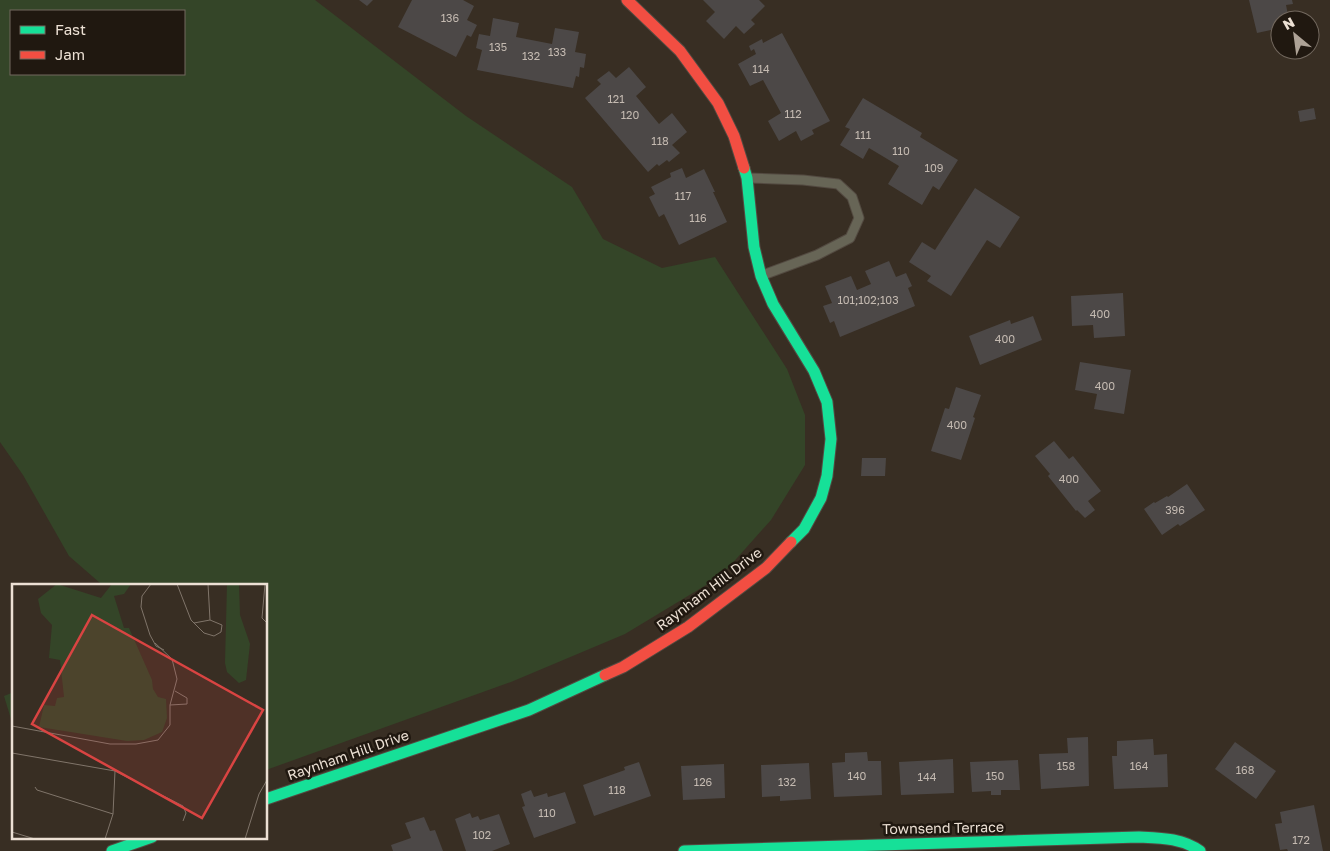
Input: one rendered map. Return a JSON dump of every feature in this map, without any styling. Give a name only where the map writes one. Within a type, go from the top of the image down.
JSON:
[{"type":"street","name":"Raynham Hill Drive","points":[[268,798],[529,710],[623,667],[688,627],[766,568],[804,529],[821,498],[827,476],[831,439],[827,402],[814,371],[773,304],[761,276],[754,247],[747,178],[734,136],[718,102],[680,51],[627,0]]},
{"type":"street","name":"Townsend Terrace","points":[[684,851],[1139,837],[1174,839],[1200,851]]},
{"type":"street","points":[[112,851],[149,838]]},
{"type":"lane","points":[[747,178],[803,180],[838,184],[852,198],[859,218],[850,238],[817,255],[761,276]]},
{"type":"green space","points":[[0,0],[315,0],[466,116],[572,187],[603,239],[662,268],[715,257],[787,369],[805,415],[805,465],[771,520],[721,576],[625,634],[511,682],[268,769],[268,584],[100,584],[69,556],[23,475],[0,442]]},
{"type":"green space","points":[[12,693],[12,722],[4,696]]},
{"type":"building","points":[[359,0],[373,0],[367,6]]},
{"type":"building","points":[[412,0],[463,0],[474,6],[467,20],[477,25],[471,37],[467,35],[456,57],[398,27]]},
{"type":"building","points":[[703,0],[759,0],[765,6],[751,20],[755,24],[744,34],[736,26],[724,39],[706,21],[715,12]]},
{"type":"building","points":[[1249,0],[1292,0],[1293,4],[1286,5],[1287,10],[1270,10],[1270,30],[1257,33]]},
{"type":"building","points":[[493,18],[519,23],[516,37],[552,44],[555,28],[579,32],[575,52],[586,54],[584,68],[580,67],[579,77],[576,76],[573,88],[477,70],[482,50],[476,48],[479,34],[490,36]]},
{"type":"building","points":[[782,33],[830,121],[812,130],[814,134],[801,141],[796,131],[779,141],[768,121],[781,113],[763,80],[750,86],[738,64],[756,54],[754,49],[751,51],[749,46],[762,39],[763,43]]},
{"type":"building","points":[[629,67],[646,87],[636,96],[659,124],[672,113],[687,132],[672,145],[680,153],[669,162],[667,160],[659,166],[657,164],[648,172],[585,98],[601,84],[597,80],[609,71],[616,78]]},
{"type":"building","points":[[863,98],[922,133],[920,137],[958,160],[939,190],[933,186],[922,205],[888,184],[899,166],[869,148],[863,159],[840,145],[850,129],[845,127]]},
{"type":"building","points":[[1314,108],[1316,119],[1300,122],[1298,111]]},
{"type":"building","points":[[682,168],[686,178],[704,169],[727,222],[679,245],[664,214],[659,217],[649,197],[655,194],[651,187],[671,177],[670,173]]},
{"type":"building","points":[[975,188],[1020,217],[1000,248],[987,240],[951,296],[927,281],[931,276],[909,262],[922,242],[935,250]]},
{"type":"building","points":[[889,261],[896,277],[906,273],[912,286],[908,288],[915,306],[840,337],[834,321],[830,323],[823,306],[832,303],[825,286],[851,276],[857,290],[871,284],[865,271]]},
{"type":"building","points":[[1123,293],[1125,336],[1094,338],[1093,325],[1072,326],[1071,296]]},
{"type":"building","points":[[1033,316],[1042,340],[980,365],[969,336],[1010,320],[1011,324]]},
{"type":"building","points":[[1080,362],[1131,370],[1124,414],[1094,409],[1097,394],[1075,390]]},
{"type":"building","points":[[956,387],[981,395],[961,460],[931,451],[945,408],[949,409]]},
{"type":"building","points":[[1054,441],[1069,459],[1073,456],[1101,491],[1088,501],[1095,510],[1085,518],[1076,511],[1048,476],[1050,474],[1035,456]]},
{"type":"building","points":[[862,458],[886,458],[885,476],[861,476]]},
{"type":"building","points":[[1187,484],[1205,510],[1162,535],[1144,509],[1154,502],[1168,497]]},
{"type":"building","points":[[1088,737],[1089,786],[1041,789],[1039,754],[1068,753],[1067,738]]},
{"type":"building","points":[[1153,739],[1154,755],[1167,754],[1168,787],[1114,789],[1112,756],[1117,756],[1117,741]]},
{"type":"building","points":[[1235,742],[1276,771],[1256,799],[1215,769]]},
{"type":"building","points":[[867,752],[868,761],[881,761],[882,795],[834,797],[832,763],[845,762],[845,753]]},
{"type":"building","points":[[953,759],[954,793],[901,795],[899,762]]},
{"type":"building","points":[[1018,760],[1020,790],[1001,790],[1001,795],[991,795],[991,791],[972,792],[970,762]]},
{"type":"building","points":[[639,762],[651,796],[594,816],[583,785],[625,770],[624,767]]},
{"type":"building","points":[[809,763],[811,799],[780,801],[780,796],[762,797],[761,765]]},
{"type":"building","points":[[724,764],[725,798],[683,800],[681,766]]},
{"type":"building","points":[[531,790],[534,797],[547,793],[548,797],[565,792],[576,823],[534,838],[522,807],[525,806],[521,794]]},
{"type":"building","points":[[1314,805],[1323,851],[1280,850],[1275,824],[1282,823],[1280,812]]},
{"type":"building","points":[[470,813],[472,818],[478,816],[480,820],[499,814],[510,844],[492,851],[466,851],[455,819]]},
{"type":"building","points":[[424,817],[430,831],[435,830],[443,851],[393,851],[391,845],[411,838],[405,823]]},
{"type":"traffic: fast","points":[[744,168],[747,178],[754,247],[761,276],[773,304],[814,371],[827,402],[831,439],[827,476],[821,498],[804,529],[791,542]]},
{"type":"traffic: fast","points":[[268,798],[529,710],[605,675]]},
{"type":"traffic: fast","points":[[684,851],[1139,837],[1179,841],[1200,851]]},
{"type":"traffic: fast","points":[[112,851],[149,838]]},
{"type":"traffic: jam","points":[[627,0],[680,51],[718,103],[734,136],[744,168]]},
{"type":"traffic: jam","points":[[605,675],[623,667],[688,627],[766,568],[791,542]]}]
